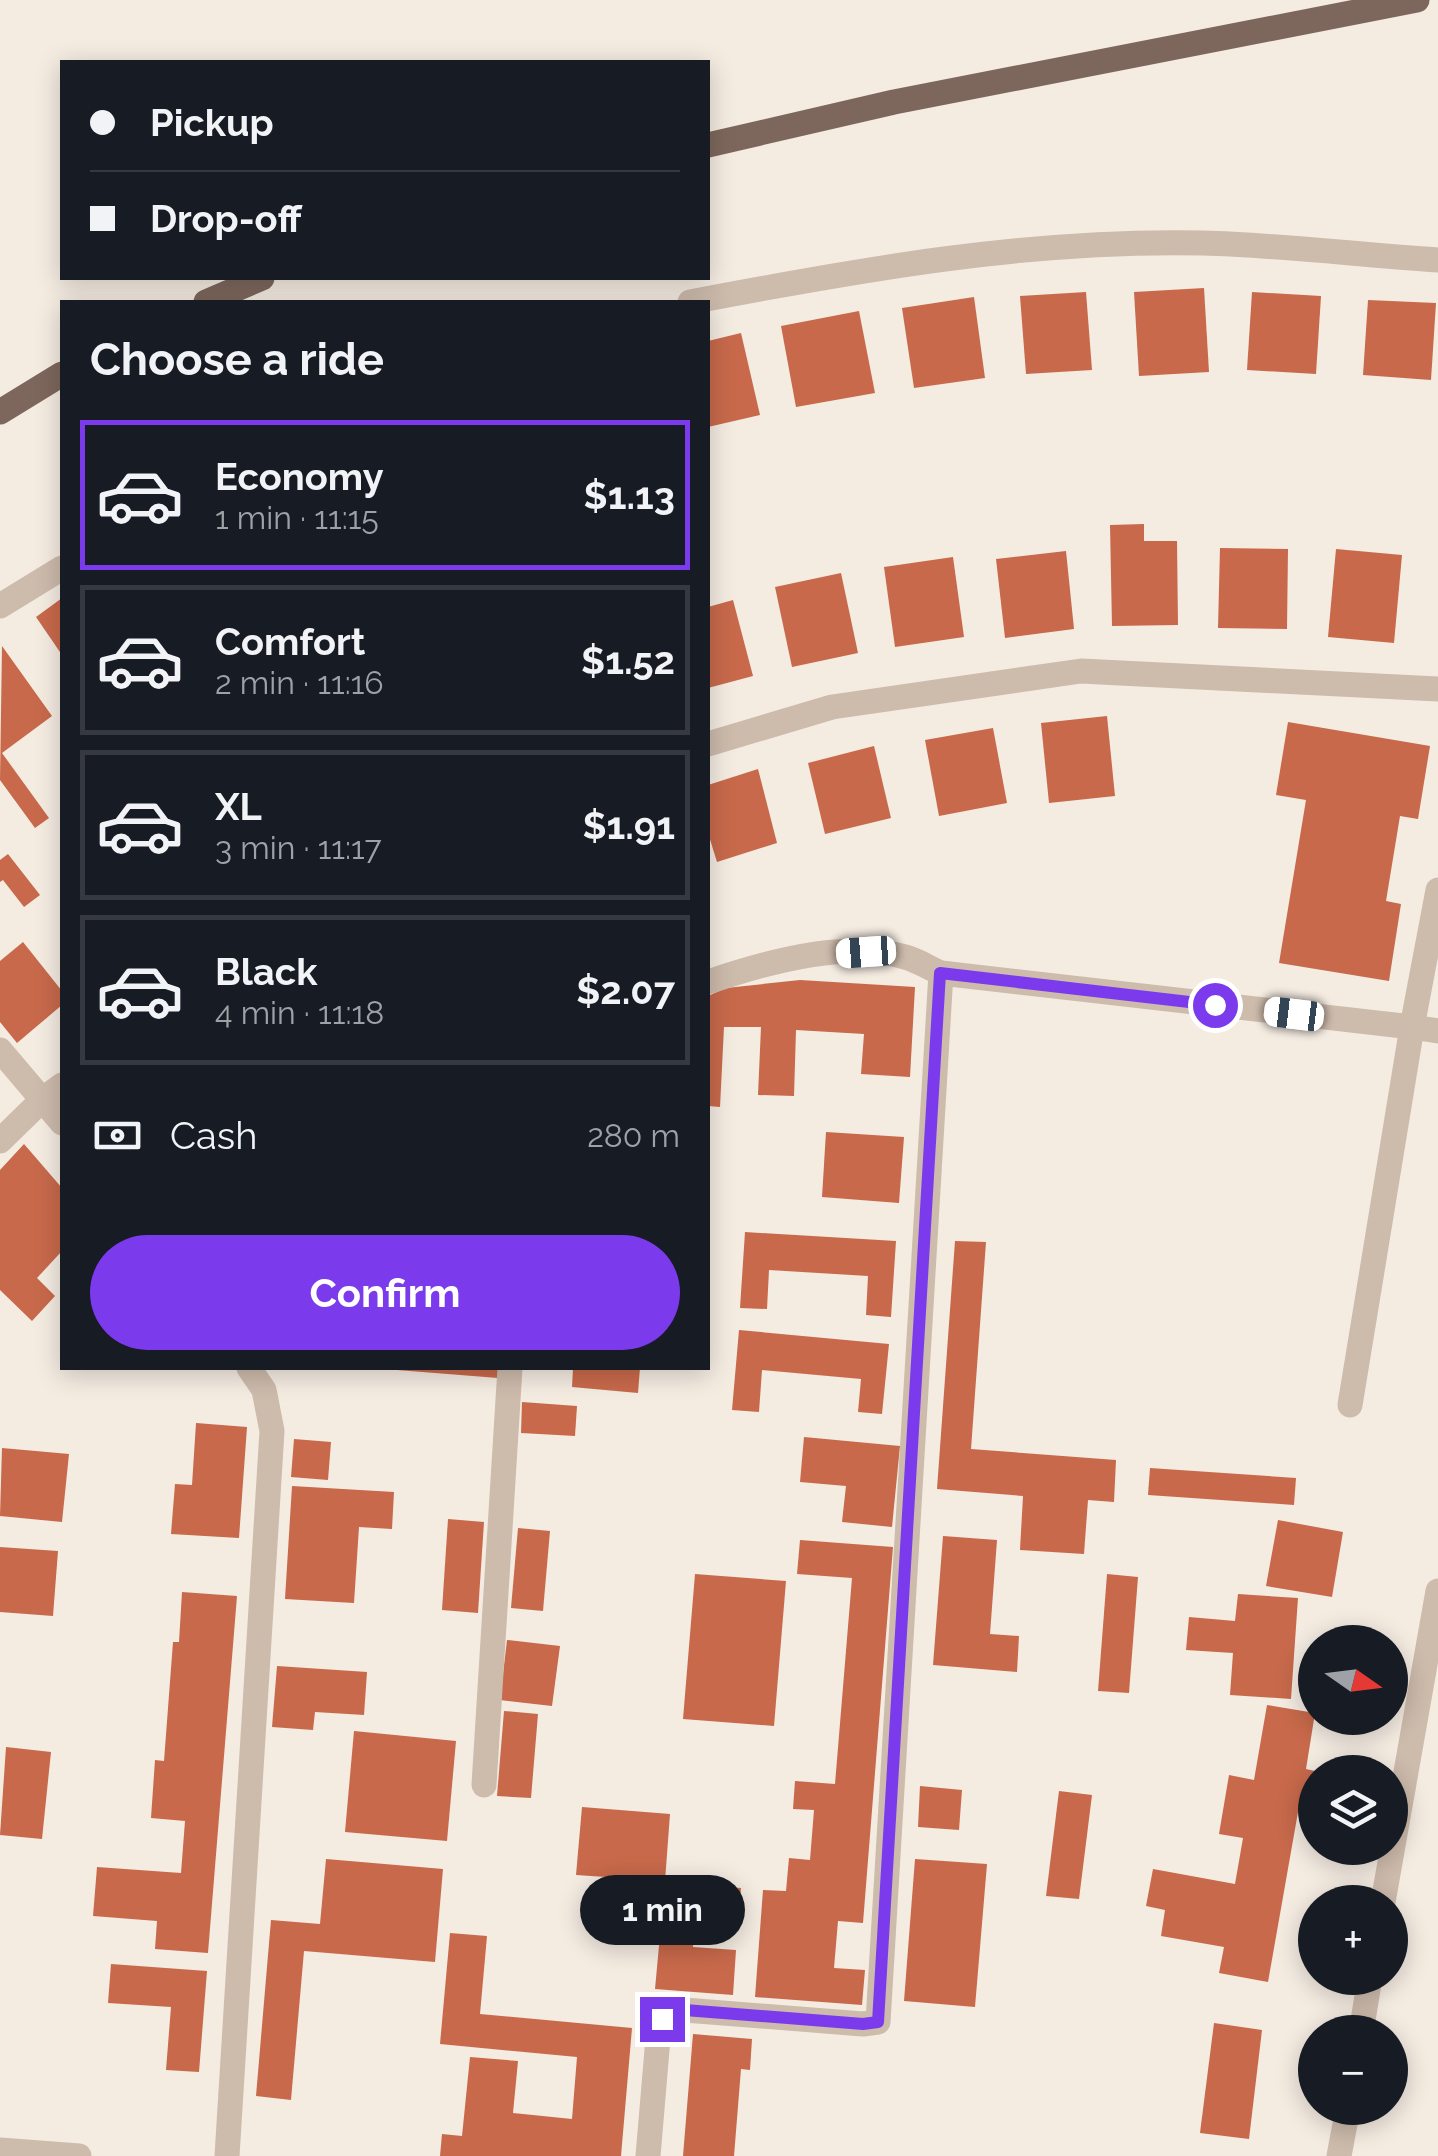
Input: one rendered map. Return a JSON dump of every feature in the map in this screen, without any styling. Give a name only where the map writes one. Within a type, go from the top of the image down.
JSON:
[{"type":"main road","points":[[710,145],[913,98],[1417,0]]},
{"type":"main road","points":[[211,300],[257,280]]},
{"type":"main road","points":[[0,412],[60,375]]},
{"type":"street","points":[[701,300],[838,274],[1030,249],[1202,243],[1438,260]]},
{"type":"street","points":[[0,606],[60,569]]},
{"type":"street","points":[[710,743],[832,707],[1081,671],[1438,689]]},
{"type":"street","points":[[1350,1405],[1438,890]]},
{"type":"street","points":[[710,981],[766,962],[866,952],[905,956],[940,973],[1438,1031]]},
{"type":"street","points":[[648,2156],[658,2038],[662,2019],[672,2009],[878,2022],[940,973]]},
{"type":"street","points":[[0,1050],[53,1092],[60,1116]]},
{"type":"street","points":[[0,1141],[53,1092]]},
{"type":"street","points":[[227,2156],[272,1431],[264,1390],[250,1370]]},
{"type":"street","points":[[484,1784],[510,1370]]},
{"type":"street","points":[[1387,1885],[1438,1592]]},
{"type":"street","points":[[1339,2156],[1345,2125]]},
{"type":"street","points":[[0,2150],[79,2156]]},
{"type":"building","points":[[1204,288],[1209,372],[1139,376],[1134,292]]},
{"type":"building","points":[[1086,292],[1092,370],[1026,374],[1020,296]]},
{"type":"building","points":[[1252,292],[1321,296],[1316,374],[1247,370]]},
{"type":"building","points":[[974,297],[985,378],[914,388],[902,308]]},
{"type":"building","points":[[1368,300],[1436,303],[1431,380],[1363,375]]},
{"type":"building","points":[[859,311],[875,393],[796,407],[781,326]]},
{"type":"building","points":[[741,333],[760,415],[710,427],[710,341]]},
{"type":"building","points":[[1144,524],[1144,541],[1177,541],[1178,625],[1112,626],[1110,525]]},
{"type":"building","points":[[1220,548],[1288,549],[1287,629],[1218,628]]},
{"type":"building","points":[[1336,549],[1402,555],[1394,643],[1328,637]]},
{"type":"building","points":[[1066,551],[1074,629],[1005,638],[996,559]]},
{"type":"building","points":[[953,557],[964,637],[895,647],[884,567]]},
{"type":"building","points":[[841,573],[858,653],[792,667],[775,587]]},
{"type":"building","points":[[60,599],[60,652],[36,617]]},
{"type":"building","points":[[733,600],[753,676],[710,687],[710,606]]},
{"type":"building","points":[[2,646],[52,716],[2,753],[49,818],[35,828],[0,780]]},
{"type":"building","points":[[1107,716],[1115,796],[1049,803],[1041,723]]},
{"type":"building","points":[[1288,722],[1430,746],[1418,819],[1400,816],[1386,901],[1401,904],[1389,981],[1279,963],[1306,800],[1276,795]]},
{"type":"building","points":[[993,728],[1007,803],[939,816],[925,740]]},
{"type":"building","points":[[874,746],[891,818],[825,834],[808,763]]},
{"type":"building","points":[[758,769],[777,843],[717,862],[710,839],[710,784]]},
{"type":"building","points":[[8,854],[40,895],[24,907],[3,880],[0,882],[0,860]]},
{"type":"building","points":[[23,942],[60,988],[60,1007],[17,1043],[0,1022],[0,961]]},
{"type":"building","points":[[800,980],[915,987],[910,1077],[861,1074],[864,1034],[796,1030],[794,1096],[758,1095],[761,1027],[724,1027],[720,1107],[710,1106],[710,995],[726,988]]},
{"type":"building","points":[[826,1132],[904,1137],[899,1203],[822,1197]]},
{"type":"building","points":[[24,1144],[60,1186],[60,1253],[37,1278],[55,1296],[32,1321],[0,1290],[0,1170]]},
{"type":"building","points":[[745,1232],[896,1241],[891,1317],[866,1315],[868,1276],[769,1270],[767,1309],[740,1308]]},
{"type":"building","points":[[955,1241],[986,1242],[971,1449],[1116,1460],[1114,1502],[1088,1500],[1084,1554],[1020,1550],[1023,1496],[937,1489]]},
{"type":"building","points":[[739,1330],[889,1344],[882,1414],[858,1412],[861,1379],[762,1370],[759,1412],[732,1410]]},
{"type":"building","points":[[397,1370],[498,1370],[498,1378]]},
{"type":"building","points":[[573,1370],[640,1370],[638,1393],[572,1387]]},
{"type":"building","points":[[522,1402],[577,1406],[575,1436],[521,1433]]},
{"type":"building","points":[[196,1423],[247,1427],[239,1538],[171,1534],[175,1484],[192,1485]]},
{"type":"building","points":[[804,1437],[900,1446],[892,1527],[842,1522],[846,1486],[800,1482]]},
{"type":"building","points":[[294,1439],[331,1442],[328,1480],[291,1477]]},
{"type":"building","points":[[2,1448],[69,1454],[62,1522],[0,1516]]},
{"type":"building","points":[[1150,1468],[1296,1478],[1294,1505],[1148,1495]]},
{"type":"building","points":[[292,1486],[394,1492],[392,1529],[359,1527],[354,1603],[285,1599]]},
{"type":"building","points":[[448,1519],[484,1522],[478,1613],[442,1610]]},
{"type":"building","points":[[1278,1520],[1343,1532],[1332,1597],[1266,1586]]},
{"type":"building","points":[[518,1528],[550,1531],[543,1611],[511,1608]]},
{"type":"building","points":[[943,1536],[997,1540],[990,1634],[1019,1636],[1017,1672],[933,1665]]},
{"type":"building","points":[[800,1540],[893,1547],[863,1923],[838,1921],[834,1968],[865,1970],[862,2005],[755,1997],[763,1890],[786,1891],[789,1858],[810,1860],[814,1810],[793,1809],[795,1781],[835,1784],[852,1578],[797,1574]]},
{"type":"building","points":[[0,1547],[58,1551],[53,1616],[0,1612]]},
{"type":"building","points":[[695,1574],[786,1581],[774,1726],[683,1719]]},
{"type":"building","points":[[1107,1574],[1138,1577],[1129,1693],[1098,1691]]},
{"type":"building","points":[[182,1592],[237,1596],[208,1953],[155,1949],[157,1921],[93,1916],[97,1867],[181,1873],[185,1821],[151,1818],[155,1760],[164,1761],[173,1642],[179,1642]]},
{"type":"building","points":[[1238,1594],[1298,1598],[1291,1699],[1230,1695],[1233,1653],[1186,1650],[1189,1617],[1235,1621]]},
{"type":"building","points":[[507,1640],[560,1646],[552,1706],[500,1700]]},
{"type":"building","points":[[277,1666],[367,1672],[364,1715],[315,1712],[313,1730],[272,1727]]},
{"type":"building","points":[[1267,1705],[1298,1710],[1298,1735],[1311,1735],[1308,1755],[1298,1755],[1298,1812],[1268,1982],[1219,1973],[1224,1947],[1161,1936],[1165,1910],[1146,1906],[1153,1869],[1235,1884],[1243,1838],[1219,1834],[1229,1775],[1254,1780]]},
{"type":"building","points":[[504,1711],[538,1714],[531,1798],[497,1796]]},
{"type":"building","points":[[354,1731],[456,1741],[447,1841],[345,1832]]},
{"type":"building","points":[[6,1747],[51,1752],[42,1839],[0,1835]]},
{"type":"building","points":[[920,1786],[962,1790],[959,1830],[918,1827]]},
{"type":"building","points":[[1059,1791],[1092,1795],[1079,1899],[1046,1896]]},
{"type":"building","points":[[582,1807],[670,1814],[665,1881],[576,1875]]},
{"type":"building","points":[[326,1859],[443,1869],[435,1962],[304,1951],[291,2100],[256,2096],[271,1920],[320,1924]]},
{"type":"building","points":[[915,1859],[987,1864],[975,2007],[904,2001]]},
{"type":"building","points":[[665,1881],[741,1888],[738,1927],[695,1924],[693,1947],[736,1950],[733,1995],[655,1989]]},
{"type":"building","points":[[450,1933],[487,1936],[480,2014],[632,2028],[621,2156],[440,2156],[442,2134],[462,2136],[470,2057],[518,2061],[513,2113],[572,2119],[577,2057],[440,2044]]},
{"type":"building","points":[[111,1964],[207,1971],[199,2072],[166,2070],[171,2007],[108,2003]]},
{"type":"building","points":[[1214,2023],[1262,2030],[1249,2139],[1200,2133]]},
{"type":"building","points":[[693,2034],[752,2039],[750,2070],[741,2069],[734,2156],[683,2156]]},
{"type":"route","points":[[662,2019],[672,2009],[878,2022],[940,973],[1215,1005]]}]
